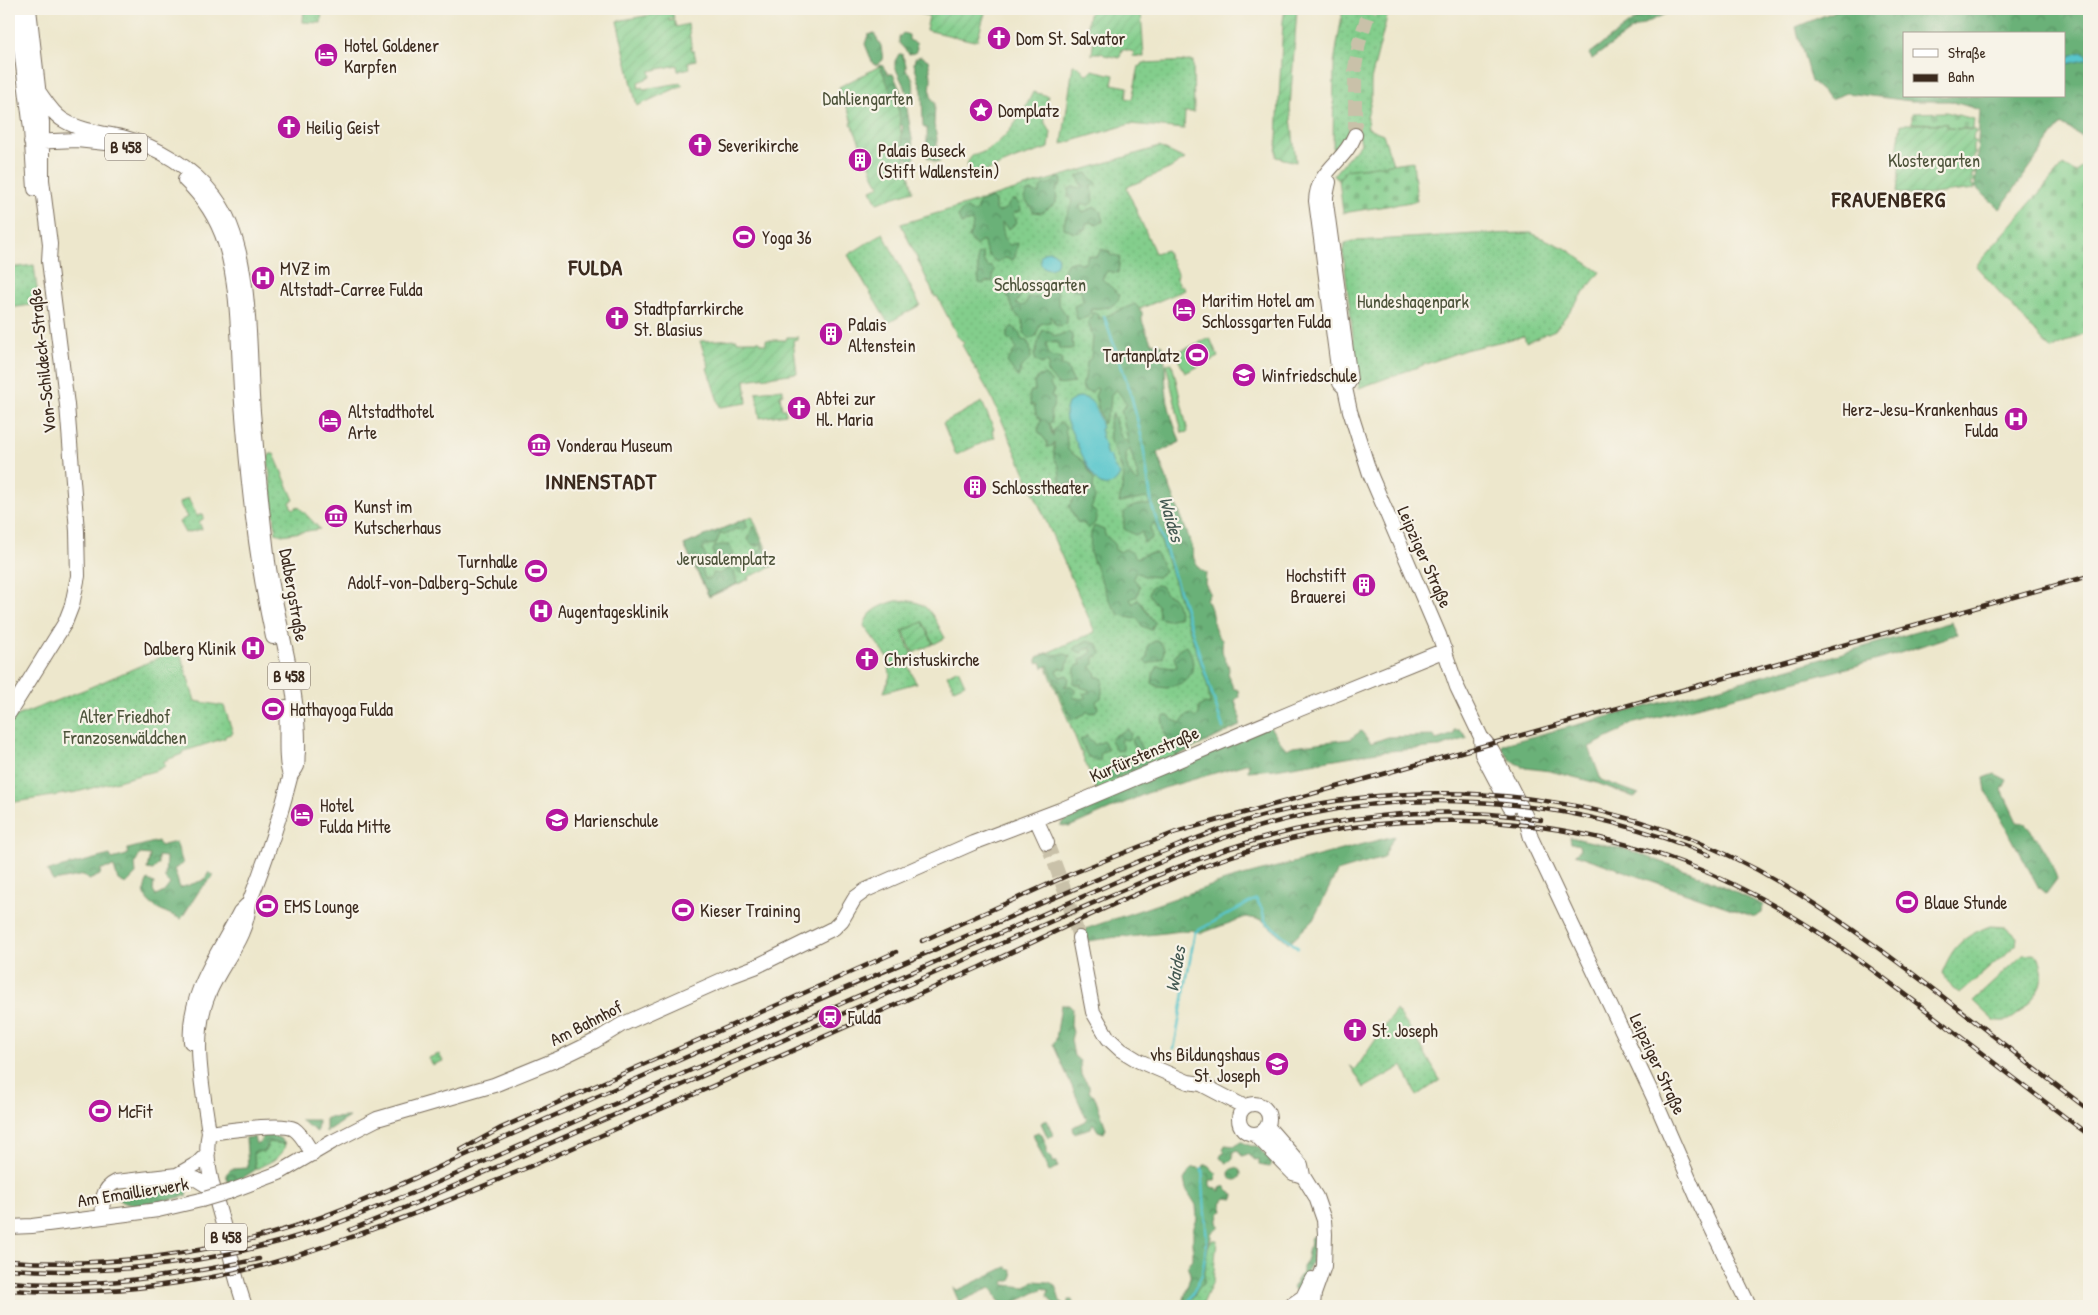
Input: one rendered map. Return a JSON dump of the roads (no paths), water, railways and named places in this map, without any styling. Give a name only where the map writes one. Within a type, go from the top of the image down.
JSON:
[{"type":"main road","name":"Von-Schildeck-Straße","points":[[16,9],[39,141]]},
{"type":"main road","name":"Von-Schildeck-Straße","points":[[9,713],[62,629],[70,612],[79,558],[64,372],[49,261],[50,244],[42,185],[39,141],[39,92],[29,9]]},
{"type":"main road","name":"B 458","points":[[39,92],[61,119],[93,132],[149,146],[179,163],[217,199],[228,221],[234,258]]},
{"type":"main road","points":[[39,141],[58,134],[93,132]]},
{"type":"main road","points":[[1333,167],[1351,144],[1355,135]]},
{"type":"main road","name":"B 458","points":[[39,141],[77,140],[107,143],[134,150],[160,161],[197,191],[214,216],[234,258]]},
{"type":"main road","name":"Leipziger Straße","points":[[1333,167],[1325,173],[1317,193],[1320,235],[1340,383],[1345,388],[1350,411],[1370,474],[1445,650],[1457,687],[1481,737],[1492,750],[1525,815],[1531,838],[1646,1081],[1700,1204],[1749,1306]]},
{"type":"main road","name":"Leipziger Straße","points":[[1333,167],[1326,196],[1350,380],[1345,388]]},
{"type":"main road","name":"Dalbergstraße","points":[[208,1143],[201,1134],[195,1091],[190,1032],[192,1012],[202,984],[240,912],[250,903],[284,806],[290,775],[286,766],[288,736],[284,690],[266,606],[258,555],[244,434],[234,258]]},
{"type":"main road","name":"Kurfürstenstraße","points":[[858,894],[973,843],[1036,819],[1445,650]]},
{"type":"main road","points":[[1036,819],[1047,843]]},
{"type":"main road","name":"Am Bahnhof","points":[[313,1154],[377,1119],[464,1095],[542,1066],[595,1041],[621,1025],[797,947],[839,924],[858,894]]},
{"type":"main road","points":[[1079,938],[1093,1012],[1108,1038],[1121,1050],[1139,1061],[1188,1082],[1193,1089],[1242,1112]]},
{"type":"main road","points":[[1242,1112],[1253,1104],[1264,1108],[1268,1117],[1267,1126],[1262,1132],[1255,1134]]},
{"type":"main road","points":[[1242,1112],[1242,1128],[1247,1132],[1255,1134],[1293,1173],[1303,1176]]},
{"type":"main road","points":[[1267,1126],[1301,1165],[1303,1176],[1316,1197],[1324,1220],[1326,1242],[1323,1259],[1324,1266],[1314,1294],[1313,1306]]},
{"type":"main road","points":[[178,1175],[198,1163],[208,1143],[276,1127],[289,1127],[297,1131],[313,1154]]},
{"type":"main road","name":"B 458","points":[[208,1143],[214,1190],[237,1284],[246,1306]]},
{"type":"main road","name":"Am Emaillierwerk","points":[[9,1227],[32,1226],[158,1210],[202,1200],[279,1173],[313,1154]]},
{"type":"main road","points":[[103,1216],[104,1192],[112,1183],[178,1175],[196,1179],[214,1190]]},
{"type":"main road","points":[[1295,1303],[1308,1288],[1317,1264],[1323,1259]]},
{"type":"main road","points":[[1295,1303],[1307,1300],[1313,1306]]},
{"type":"water","points":[[2081,52],[2087,55],[2089,59],[2066,65],[2066,59]]},
{"type":"water","points":[[1049,251],[1057,256],[1058,260],[1053,268],[1049,269],[1041,264],[1040,260],[1045,252]]},
{"type":"water","points":[[1078,397],[1089,400],[1095,407],[1102,428],[1100,429],[1107,456],[1110,455],[1114,467],[1120,474],[1116,481],[1110,485],[1103,485],[1096,480],[1084,460],[1066,420],[1065,413],[1068,403]]},
{"type":"waterway","points":[[944,13],[945,9]]},
{"type":"waterway","name":"Waides","points":[[1104,316],[1130,391],[1142,439],[1152,506],[1223,728]]},
{"type":"waterway","name":"Waides","points":[[1174,1049],[1195,932],[1256,899],[1262,909],[1265,921],[1298,948]]},
{"type":"waterway","name":"Waides","points":[[1186,1306],[1202,1275],[1207,1243],[1202,1168]]},
{"type":"tunnel","points":[[1355,135],[1355,68],[1359,43],[1370,9]]},
{"type":"tunnel","points":[[1047,843],[1067,897],[1079,938]]},
{"type":"railway","points":[[922,941],[1071,874],[1176,832],[2089,576]]},
{"type":"railway","points":[[9,1261],[70,1263],[161,1256],[221,1246],[278,1232],[305,1223],[384,1192],[787,1013],[1192,840],[1273,813],[1339,801],[1406,794],[1472,794],[1539,800],[1604,812],[1668,831],[1730,856],[1789,888],[1867,940],[2089,1110]]},
{"type":"railway","points":[[9,1269],[86,1271],[162,1265],[238,1252],[325,1228],[418,1191],[1154,865],[1228,836],[1286,819],[1356,807],[1407,802],[1458,801],[1510,805],[1612,822],[1661,837],[1709,855]]},
{"type":"railway","points":[[350,1230],[409,1206],[1117,893],[1227,849],[1304,828],[1382,816],[1462,813],[1502,815],[1541,820]]},
{"type":"railway","points":[[9,1290],[63,1292],[117,1290],[170,1284],[273,1263],[322,1247],[492,1183],[980,967],[1134,895],[1197,869],[1285,840],[1342,829],[1400,822],[1458,821],[1516,824],[1574,833],[1630,846],[1686,864],[1720,878],[1753,894],[1817,931],[1907,995],[2089,1135]]},
{"type":"railway","points":[[461,1150],[501,1128],[896,952]]},
{"type":"railway","points":[[9,1282],[72,1284],[135,1280],[259,1259]]},
{"type":"place","name":"Dom St. Salvator","points":[[999,38]]},
{"type":"place","name":"Hotel Goldener Karpfen","points":[[326,55]]},
{"type":"place","name":"Domplatz","points":[[981,110]]},
{"type":"place","name":"Heilig Geist","points":[[289,127]]},
{"type":"place","name":"Severikirche","points":[[700,145]]},
{"type":"place","name":"Palais Buseck (Stift Wallenstein)","points":[[860,160]]},
{"type":"place","name":"Yoga 36","points":[[744,237]]},
{"type":"place","name":"MVZ im Altstadt-Carree Fulda","points":[[263,278]]},
{"type":"place","name":"Maritim Hotel am Schlossgarten Fulda","points":[[1184,310]]},
{"type":"place","name":"Stadtpfarrkirche St. Blasius","points":[[617,318]]},
{"type":"place","name":"Palais Altenstein","points":[[831,334]]},
{"type":"place","name":"Tartanplatz","points":[[1197,355]]},
{"type":"place","name":"Winfriedschule","points":[[1244,375]]},
{"type":"place","name":"Abtei zur Hl. Maria","points":[[799,408]]},
{"type":"place","name":"Herz-Jesu-Krankenhaus Fulda","points":[[2016,419]]},
{"type":"place","name":"Altstadthotel Arte","points":[[330,421]]},
{"type":"place","name":"Vonderau Museum","points":[[539,445]]},
{"type":"place","name":"Schlosstheater","points":[[975,487]]},
{"type":"place","name":"Kunst im Kutscherhaus","points":[[336,516]]},
{"type":"place","name":"Turnhalle Adolf-von-Dalberg-Schule","points":[[536,571]]},
{"type":"place","name":"Hochstift Brauerei","points":[[1364,585]]},
{"type":"place","name":"Augentagesklinik","points":[[541,611]]},
{"type":"place","name":"Dalberg Klinik","points":[[253,648]]},
{"type":"place","name":"Christuskirche","points":[[867,659]]},
{"type":"place","name":"Hathayoga Fulda","points":[[273,709]]},
{"type":"place","name":"Hotel Fulda Mitte","points":[[302,815]]},
{"type":"place","name":"Marienschule","points":[[557,820]]},
{"type":"place","name":"Blaue Stunde","points":[[1907,902]]},
{"type":"place","name":"EMS Lounge","points":[[267,906]]},
{"type":"place","name":"Kieser Training","points":[[683,910]]},
{"type":"place","name":"Fulda","points":[[830,1017]]},
{"type":"place","name":"St. Joseph","points":[[1355,1030]]},
{"type":"place","name":"vhs Bildungshaus St. Joseph","points":[[1277,1064]]},
{"type":"place","name":"McFit","points":[[100,1111]]},
{"type":"district","name":"FRAUENBERG","points":[[1889,199]]},
{"type":"district","name":"FULDA","points":[[596,267]]},
{"type":"district","name":"INNENSTADT","points":[[601,481]]},
{"type":"park label","name":"Dahliengarten","points":[[868,98]]},
{"type":"park label","name":"Klostergarten","points":[[1934,160]]},
{"type":"park label","name":"Schlossgarten","points":[[1040,284]]},
{"type":"park label","name":"Hundeshagenpark","points":[[1413,301]]},
{"type":"park label","name":"Jerusalemplatz","points":[[726,558]]},
{"type":"park label","name":"Alter Friedhof Franzosenwäldchen","points":[[125,726]]}]
